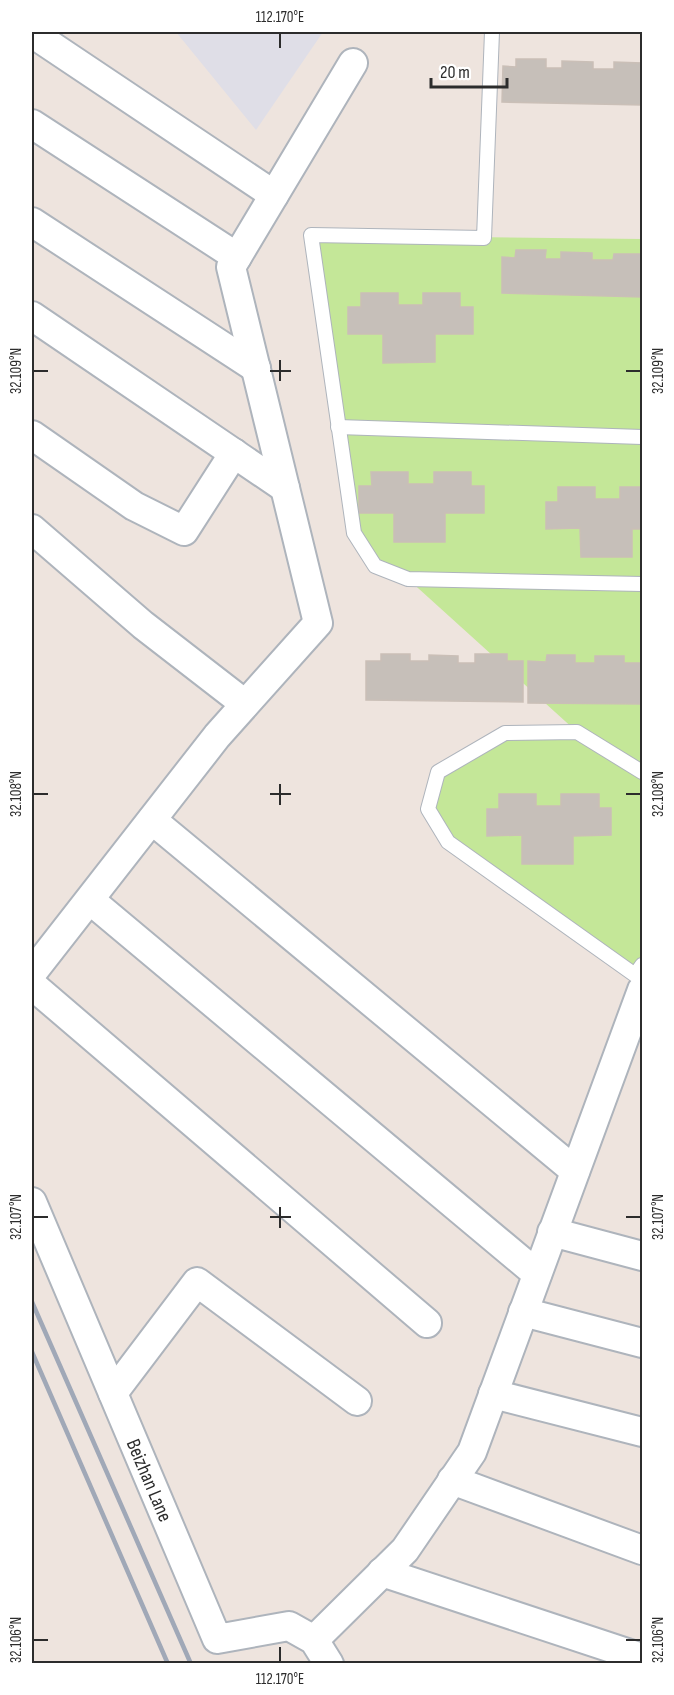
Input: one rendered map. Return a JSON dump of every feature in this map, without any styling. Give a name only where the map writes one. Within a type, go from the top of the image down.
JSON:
[{"type":"street","points":[[32,33],[274,195]]},
{"type":"street","points":[[32,973],[245,704],[318,624],[231,267],[353,63]]},
{"type":"street","points":[[32,124],[237,257]]},
{"type":"street","points":[[32,222],[256,368]]},
{"type":"street","points":[[32,316],[285,488]]},
{"type":"street","points":[[32,435],[134,506],[184,531],[234,453]]},
{"type":"street","points":[[32,529],[143,625],[245,704]]},
{"type":"street","points":[[152,820],[575,1171]]},
{"type":"street","points":[[90,900],[537,1274]]},
{"type":"street","points":[[32,985],[427,1323]]},
{"type":"street","points":[[314,1640],[405,1550],[472,1452],[642,990]]},
{"type":"street","name":"Beizhan Lane","points":[[32,1202],[217,1639],[290,1626],[314,1640],[330,1664]]},
{"type":"street","points":[[552,1232],[642,1256]]},
{"type":"street","points":[[113,1393],[197,1282],[357,1401]]},
{"type":"street","points":[[523,1312],[642,1343]]},
{"type":"street","points":[[493,1394],[642,1432]]},
{"type":"street","points":[[452,1480],[642,1550]]},
{"type":"street","points":[[382,1572],[642,1658]]},
{"type":"lane","points":[[492,32],[484,238],[311,236],[354,533],[375,566],[408,579],[642,584]]},
{"type":"lane","points":[[338,427],[642,437]]},
{"type":"lane","points":[[642,772],[577,732],[504,733],[438,772],[428,809],[448,842],[635,975],[642,965]]},
{"type":"shaded area","points":[[176,32],[323,32],[256,130]]},
{"type":"green space","points":[[311,235],[642,239],[642,965],[635,975],[448,842],[428,809],[438,772],[504,733],[576,731],[408,579],[375,566],[354,533]]},
{"type":"building","points":[[516,59],[546,59],[546,68],[562,68],[562,61],[593,62],[593,69],[614,69],[614,62],[642,63],[642,105],[502,102],[503,66],[516,67]]},
{"type":"building","points":[[516,250],[546,250],[545,259],[561,259],[561,252],[592,253],[592,260],[613,260],[614,254],[642,254],[642,297],[502,293],[502,257],[515,258]]},
{"type":"building","points":[[361,293],[398,293],[398,305],[423,305],[423,293],[460,293],[460,307],[473,307],[473,334],[435,334],[435,362],[383,363],[383,334],[348,334],[348,307],[361,307]]},
{"type":"building","points":[[371,472],[408,472],[408,484],[434,484],[434,472],[471,472],[471,486],[484,486],[484,513],[445,513],[445,542],[394,542],[394,513],[359,513],[359,486],[372,486]]},
{"type":"building","points":[[558,487],[595,487],[595,499],[620,499],[620,487],[642,487],[642,529],[632,529],[632,557],[581,557],[580,528],[546,529],[546,502],[558,502]]},
{"type":"building","points":[[381,654],[410,654],[410,661],[429,661],[429,655],[458,656],[458,663],[475,663],[475,654],[507,654],[507,661],[523,661],[523,702],[366,700],[366,661],[381,661]]},
{"type":"building","points":[[547,655],[575,655],[575,663],[595,663],[595,656],[624,656],[624,663],[642,663],[642,704],[528,703],[528,661],[546,662]]},
{"type":"building","points":[[499,794],[536,794],[536,806],[561,806],[561,794],[599,794],[599,808],[611,808],[611,835],[573,836],[573,864],[522,864],[522,835],[487,836],[487,809],[499,809]]},
{"type":"railway","points":[[32,1302],[191,1664]]},
{"type":"railway","points":[[32,1352],[168,1664]]}]
